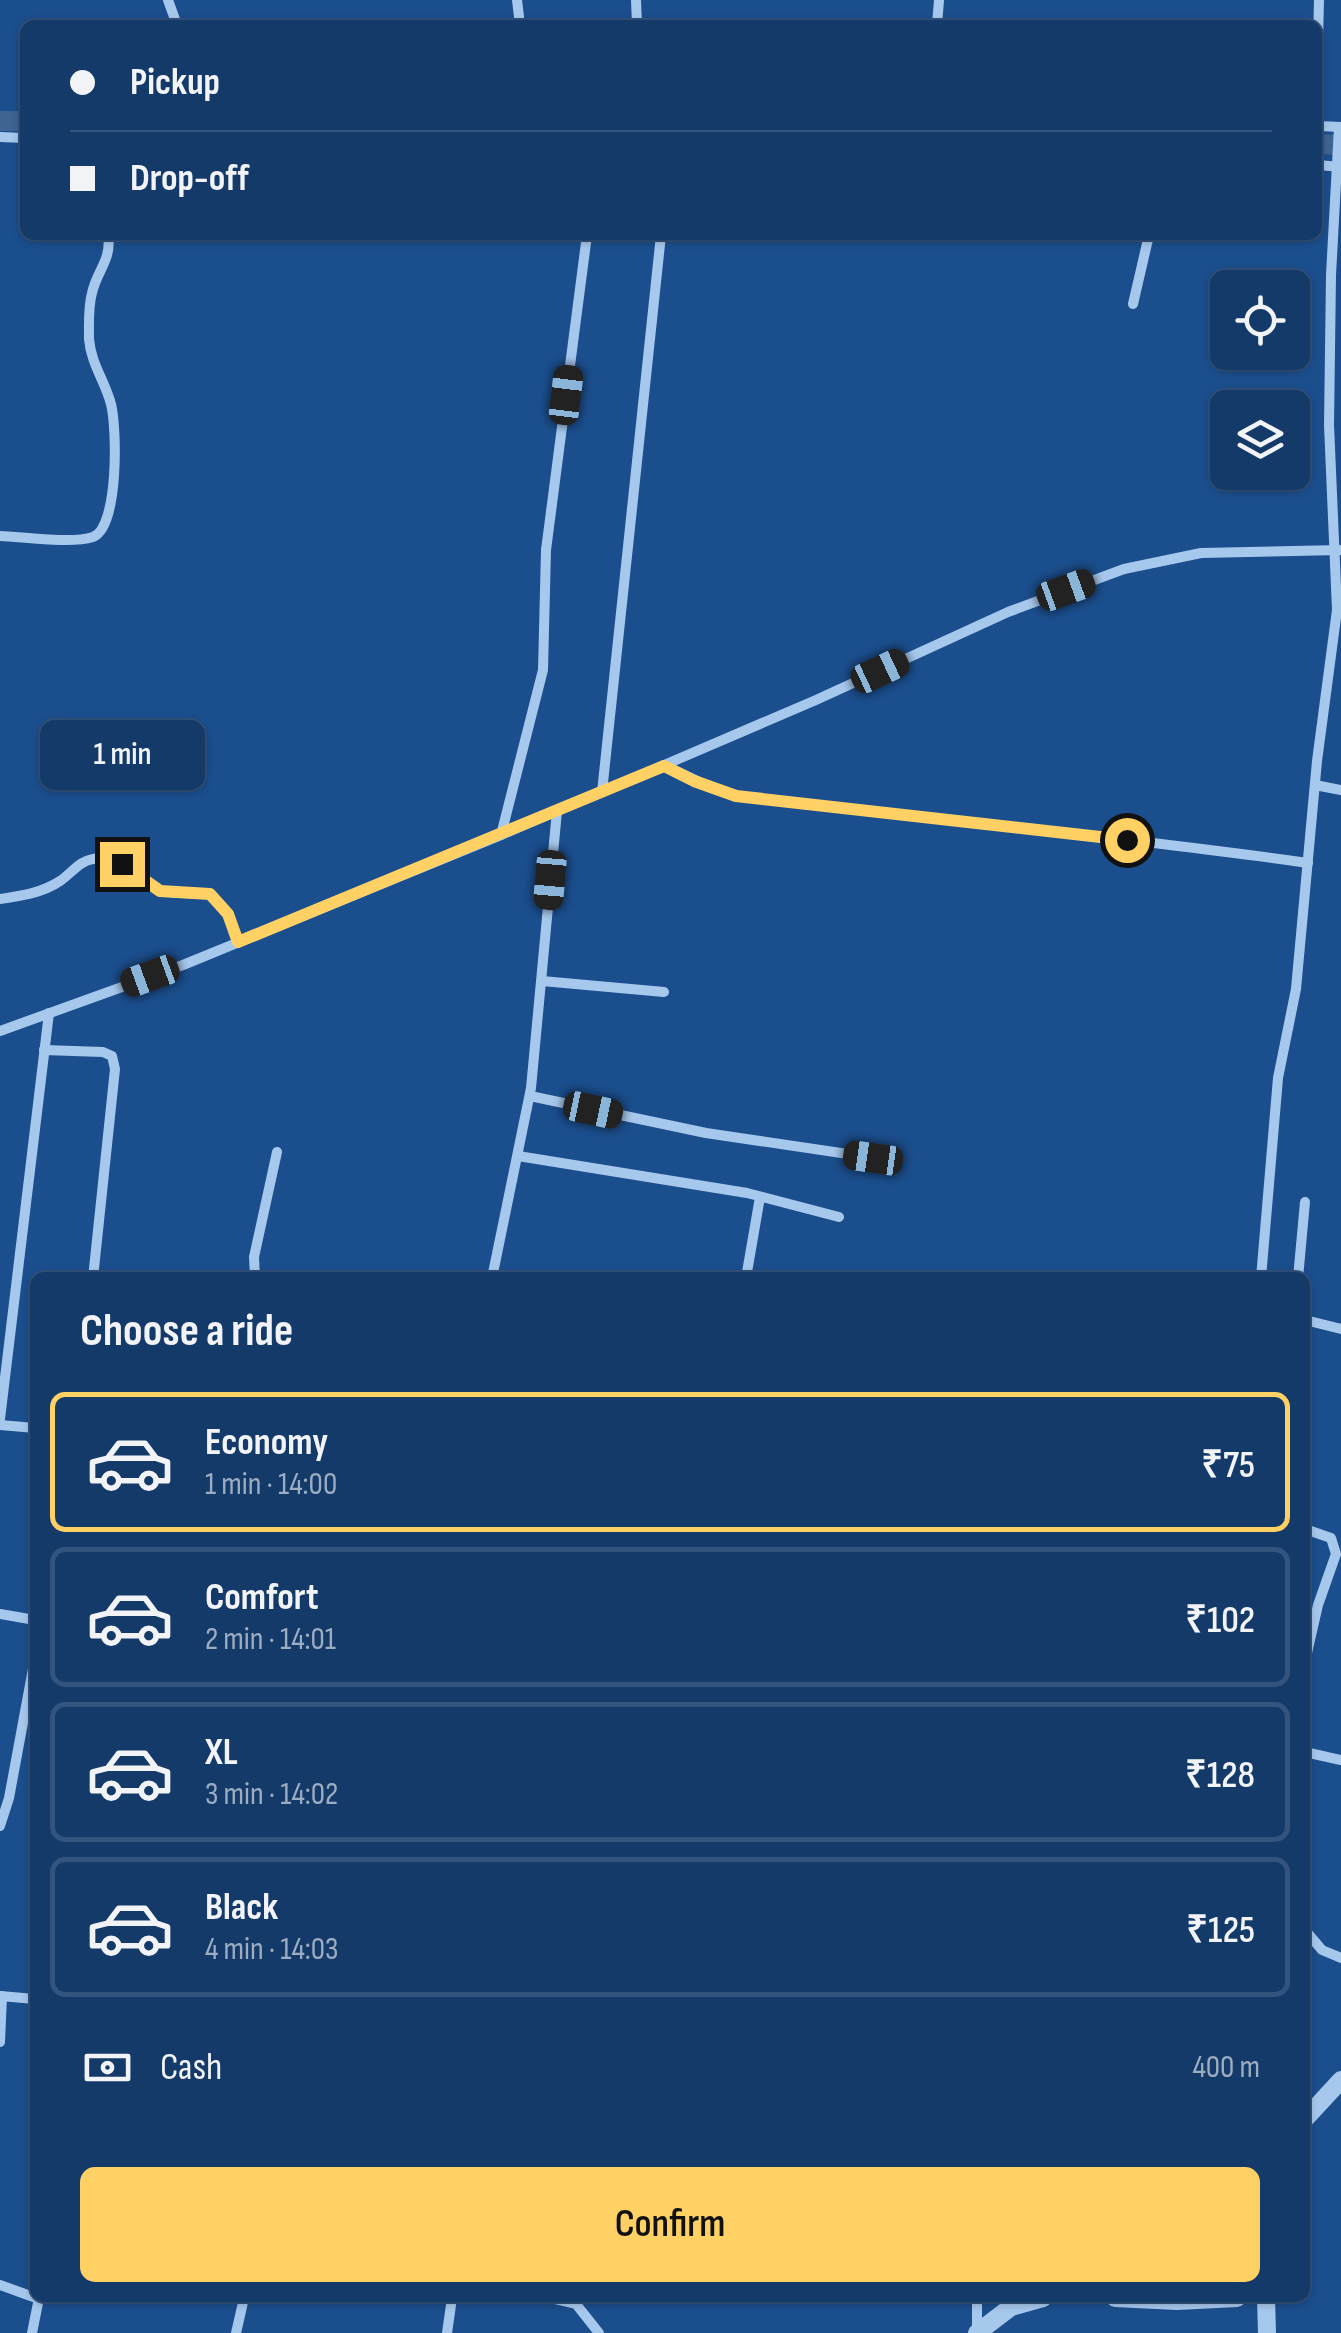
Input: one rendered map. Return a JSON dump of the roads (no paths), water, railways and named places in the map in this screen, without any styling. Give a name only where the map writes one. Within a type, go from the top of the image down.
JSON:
[{"type":"street","points":[[1261,1272],[1278,1078],[1296,989],[1337,610],[1329,426],[1331,275],[1340,131]]},
{"type":"street","points":[[0,536],[88,538],[103,529],[114,476],[112,407],[94,366],[90,302],[110,254],[109,240]]},
{"type":"street","points":[[501,835],[543,670],[546,550],[586,240]]},
{"type":"street","points":[[602,792],[660,240]]},
{"type":"street","points":[[1132,304],[1148,240]]},
{"type":"street","points":[[0,1031],[238,942],[501,835],[816,700],[1008,612],[1124,568],[1201,553],[1337,550]]},
{"type":"street","points":[[664,766],[736,796],[1308,862]]},
{"type":"street","points":[[1315,786],[1341,790]]},
{"type":"street","points":[[493,1272],[530,1096],[557,811]]},
{"type":"street","points":[[0,899],[42,890],[58,883],[79,864],[106,858],[122,864],[160,891],[210,894],[228,914],[238,942]]},
{"type":"street","points":[[542,981],[664,992]]},
{"type":"street","points":[[30,1426],[0,1417],[49,1013]]},
{"type":"street","points":[[44,1050],[102,1052],[112,1056],[116,1069],[94,1272]]},
{"type":"street","points":[[530,1096],[706,1133],[895,1161]]},
{"type":"street","points":[[255,1272],[254,1257],[276,1152]]},
{"type":"street","points":[[518,1156],[760,1197],[838,1217]]},
{"type":"street","points":[[747,1272],[760,1197]]},
{"type":"street","points":[[1299,1272],[1305,1202]]},
{"type":"street","points":[[1310,1321],[1341,1329]]},
{"type":"street","points":[[1310,1531],[1331,1538],[1338,1546],[1310,1640]]},
{"type":"street","points":[[0,1614],[30,1619]]},
{"type":"street","points":[[0,1826],[30,1685]]},
{"type":"street","points":[[1310,1753],[1341,1760]]},
{"type":"street","points":[[1310,1936],[1322,1950],[1341,1958]]},
{"type":"street","points":[[0,2042],[1,1996],[30,1999]]},
{"type":"street","points":[[1310,2114],[1341,2080]]},
{"type":"street","points":[[0,2285],[30,2295]]},
{"type":"street","points":[[32,2333],[38,2302]]},
{"type":"street","points":[[236,2333],[243,2302]]},
{"type":"street","points":[[447,2333],[451,2302]]},
{"type":"street","points":[[567,2302],[576,2304],[599,2333]]},
{"type":"street","points":[[977,2302],[977,2332]]},
{"type":"street","points":[[977,2332],[1023,2302]]},
{"type":"street","points":[[1266,2302],[1266,2333]]},
{"type":"waterway","points":[[0,121],[20,121]]},
{"type":"waterway","points":[[1322,144],[1341,145]]}]
